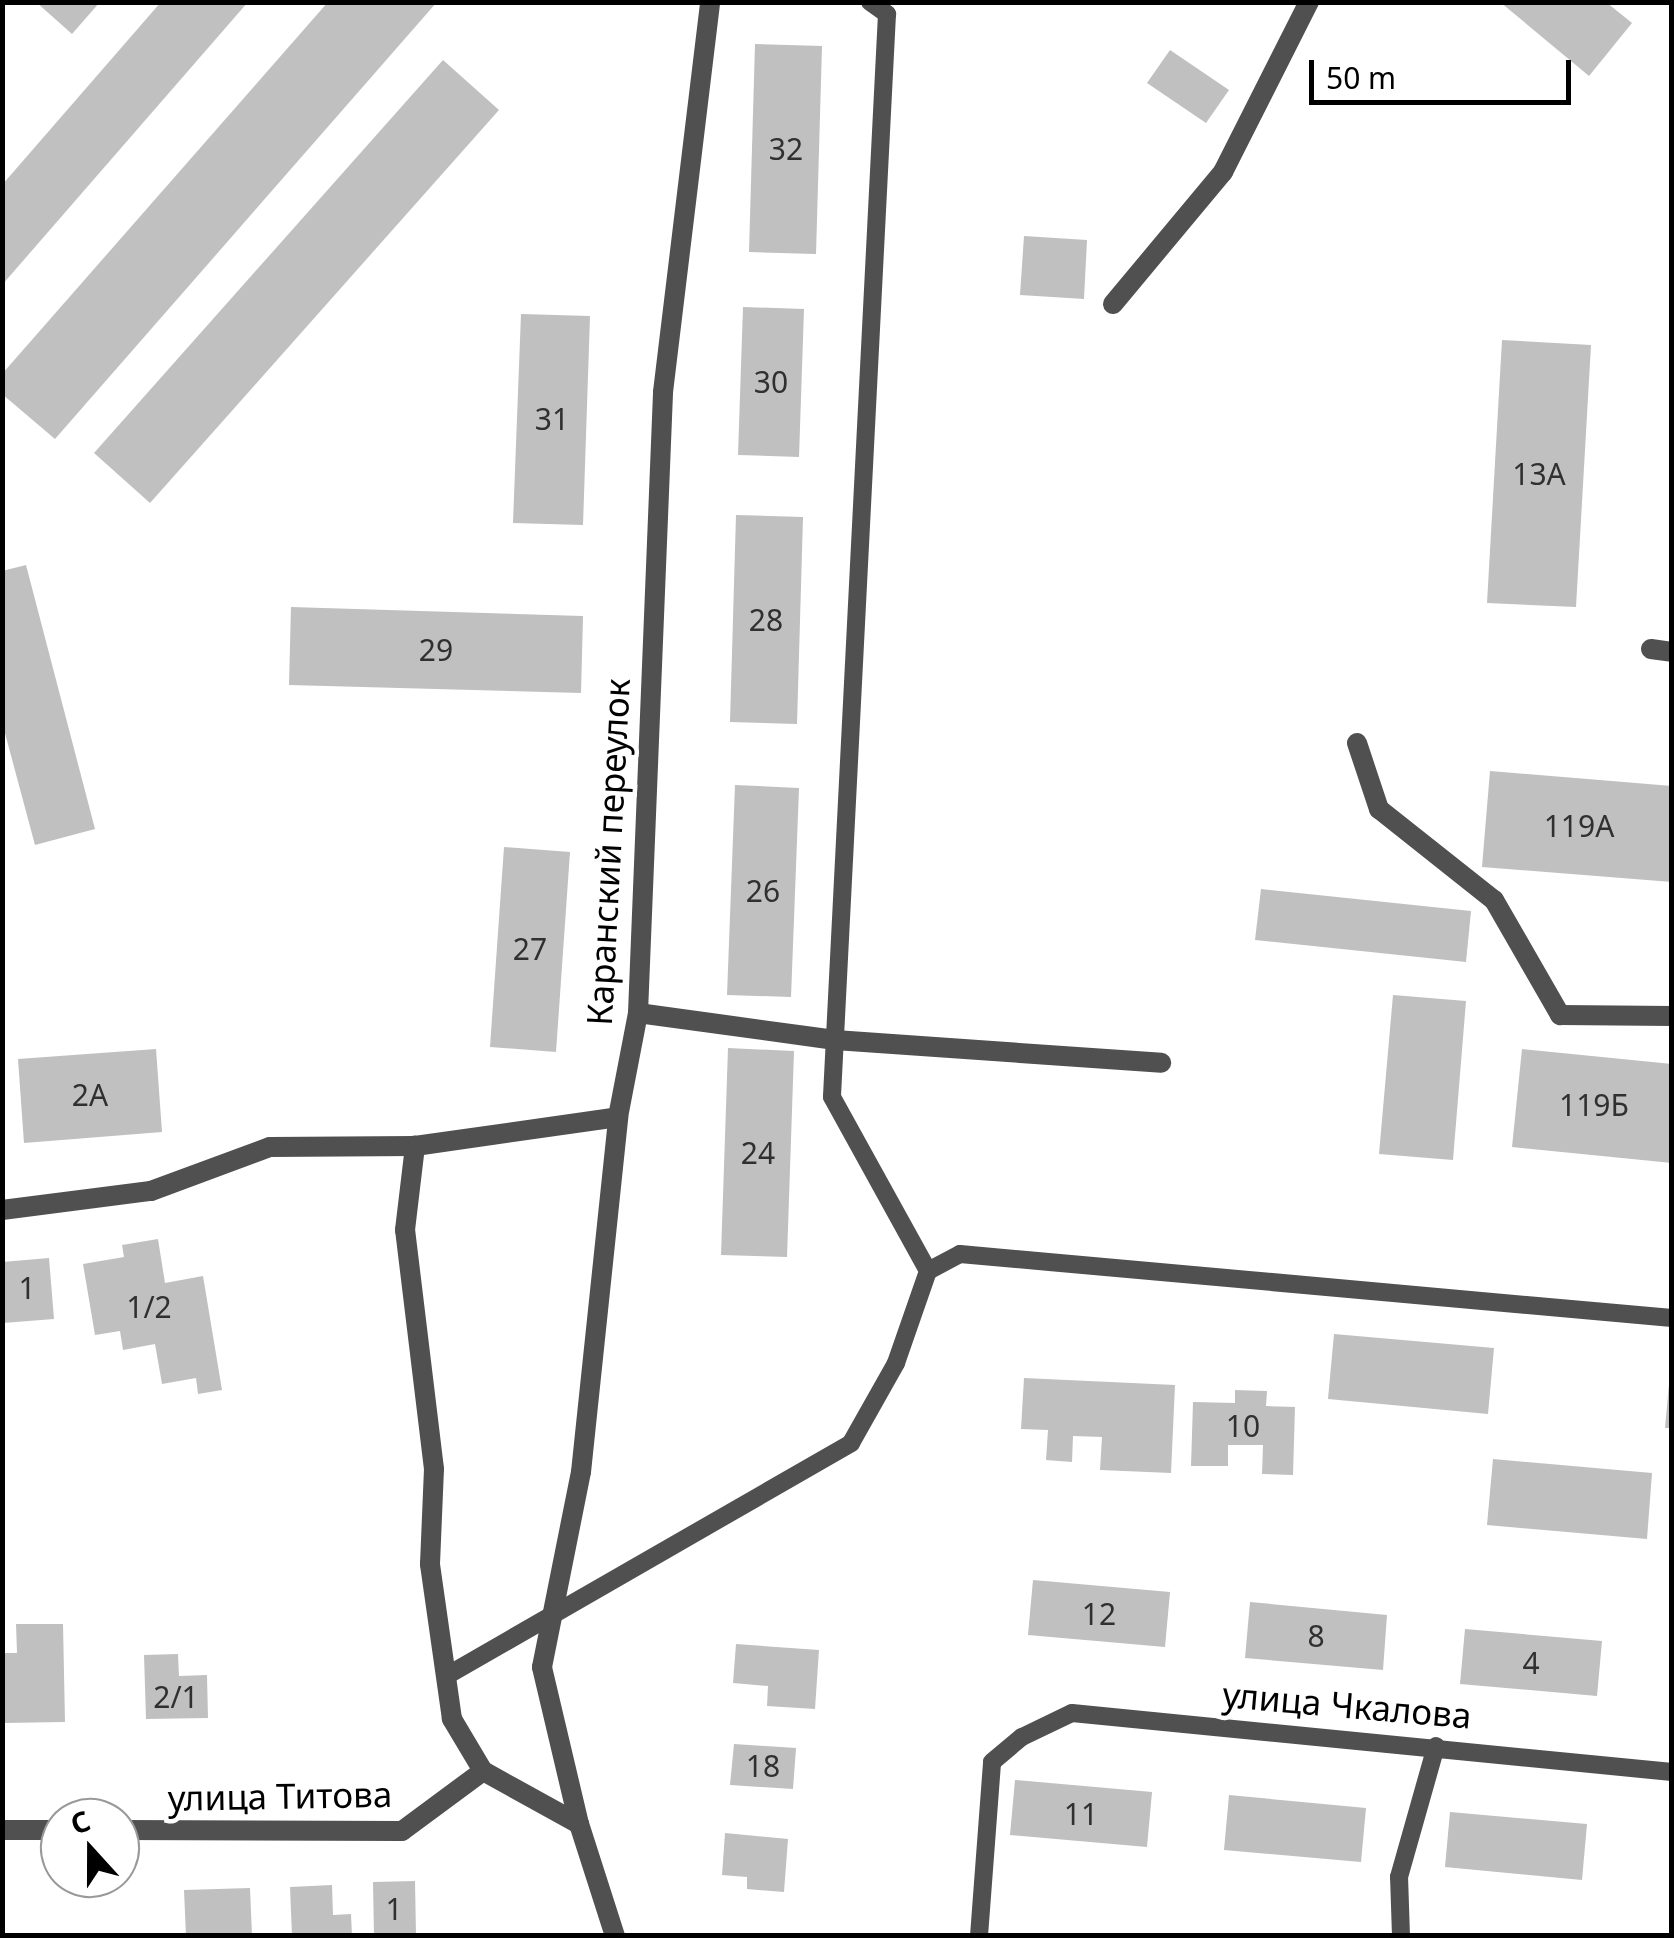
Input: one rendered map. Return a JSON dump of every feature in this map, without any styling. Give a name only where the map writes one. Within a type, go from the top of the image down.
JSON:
[{"type":"street","name":"Каранский переулок","points":[[579,1824],[542,1667],[556,1618],[581,1472],[618,1117],[638,1013],[662,392],[710,2]]},
{"type":"street","points":[[1113,304],[1223,172],[1309,2]]},
{"type":"street","points":[[1358,743],[1379,808],[1494,900],[1560,1014],[1672,1016]]},
{"type":"street","points":[[638,1013],[835,1040],[1161,1063]]},
{"type":"street","points":[[2,1210],[151,1191],[270,1146],[415,1146],[618,1117]]},
{"type":"street","points":[[415,1146],[405,1230],[434,1469],[430,1564],[452,1720],[483,1771],[579,1824],[615,1936]]},
{"type":"street","name":"улица Титова","points":[[140,1830],[402,1831],[483,1771]]},
{"type":"street","points":[[2,1830],[40,1830]]},
{"type":"lane","points":[[870,2],[886,14],[832,1097],[928,1270]]},
{"type":"lane","points":[[448,1675],[556,1618],[851,1443],[896,1363],[928,1270],[960,1254],[1672,1318]]},
{"type":"lane","name":"улица Чкалова","points":[[979,1936],[992,1762],[1022,1737],[1072,1713],[1672,1772]]},
{"type":"lane","points":[[1401,1936],[1399,1877],[1436,1746]]},
{"type":"building","points":[[36,2],[100,2],[72,34]]},
{"type":"building","points":[[161,2],[248,2],[2,285],[2,185]]},
{"type":"building","points":[[328,2],[437,2],[55,439],[2,394],[2,374]]},
{"type":"building","points":[[1500,2],[1606,2],[1632,23],[1589,76]]},
{"type":"building","points":[[755,44],[822,46],[816,254],[749,252]]},
{"type":"building","points":[[1170,50],[1229,90],[1206,123],[1147,83]]},
{"type":"building","points":[[443,60],[499,110],[150,503],[94,453]]},
{"type":"building","points":[[1024,236],[1087,240],[1084,299],[1020,295]]},
{"type":"building","points":[[743,307],[804,309],[799,457],[738,455]]},
{"type":"building","points":[[521,314],[590,316],[583,525],[513,523]]},
{"type":"building","points":[[1502,340],[1591,345],[1576,607],[1487,603]]},
{"type":"building","points":[[736,515],[803,517],[797,724],[730,722]]},
{"type":"building","points":[[26,565],[95,829],[35,845],[2,722],[2,571]]},
{"type":"building","points":[[291,607],[583,616],[581,693],[289,685]]},
{"type":"building","points":[[1490,771],[1672,786],[1672,882],[1482,867]]},
{"type":"building","points":[[735,785],[799,788],[791,997],[727,995]]},
{"type":"building","points":[[504,847],[570,852],[556,1052],[490,1047]]},
{"type":"building","points":[[1261,889],[1471,911],[1466,962],[1255,940]]},
{"type":"building","points":[[1393,995],[1466,1001],[1453,1160],[1379,1154]]},
{"type":"building","points":[[728,1048],[794,1051],[787,1257],[721,1255]]},
{"type":"building","points":[[156,1049],[162,1132],[24,1143],[18,1059]]},
{"type":"building","points":[[1522,1049],[1672,1064],[1672,1163],[1512,1147]]},
{"type":"building","points":[[158,1239],[165,1283],[203,1276],[222,1390],[198,1394],[196,1378],[162,1384],[155,1344],[123,1350],[120,1331],[95,1335],[83,1264],[124,1257],[122,1245]]},
{"type":"building","points":[[49,1258],[54,1319],[3,1323],[2,1262]]},
{"type":"building","points":[[1334,1334],[1494,1348],[1488,1414],[1328,1399]]},
{"type":"building","points":[[1024,1378],[1175,1385],[1171,1473],[1100,1470],[1102,1437],[1073,1436],[1072,1462],[1046,1460],[1048,1430],[1021,1429]]},
{"type":"building","points":[[1669,1384],[1672,1428],[1665,1428]]},
{"type":"building","points":[[1235,1390],[1267,1391],[1266,1406],[1295,1407],[1293,1475],[1262,1474],[1263,1445],[1228,1445],[1228,1466],[1191,1466],[1193,1402],[1235,1403]]},
{"type":"building","points":[[1493,1459],[1652,1473],[1647,1539],[1487,1525]]},
{"type":"building","points":[[1033,1580],[1170,1592],[1165,1647],[1028,1635]]},
{"type":"building","points":[[1250,1602],[1387,1615],[1383,1670],[1245,1658]]},
{"type":"building","points":[[16,1624],[63,1624],[65,1722],[2,1723],[2,1653],[17,1653]]},
{"type":"building","points":[[1465,1629],[1602,1641],[1597,1696],[1460,1684]]},
{"type":"building","points":[[736,1644],[819,1650],[815,1709],[767,1706],[768,1686],[733,1683]]},
{"type":"building","points":[[178,1654],[179,1676],[207,1675],[208,1718],[146,1719],[144,1655]]},
{"type":"building","points":[[734,1744],[796,1748],[793,1789],[730,1785]]},
{"type":"building","points":[[1015,1780],[1152,1792],[1147,1847],[1010,1835]]},
{"type":"building","points":[[1229,1795],[1366,1808],[1361,1862],[1224,1850]]},
{"type":"building","points":[[1450,1812],[1587,1824],[1582,1880],[1445,1867]]},
{"type":"building","points":[[725,1833],[788,1839],[784,1892],[747,1889],[747,1877],[722,1875]]},
{"type":"building","points":[[415,1881],[416,1936],[374,1936],[373,1882]]},
{"type":"building","points":[[332,1885],[333,1915],[351,1914],[352,1936],[292,1936],[290,1887]]},
{"type":"building","points":[[250,1888],[252,1936],[186,1936],[184,1890]]}]
